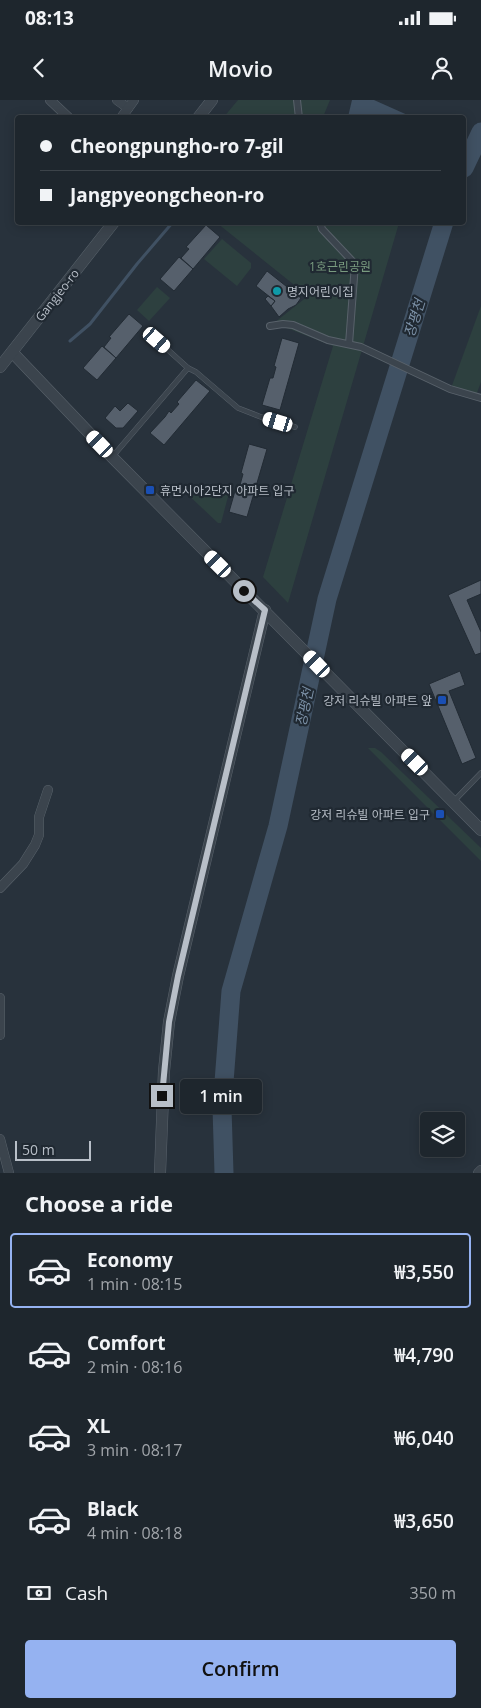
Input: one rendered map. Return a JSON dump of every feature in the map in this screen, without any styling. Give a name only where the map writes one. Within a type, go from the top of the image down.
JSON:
[{"type":"street","points":[[50,100],[66,115]]},
{"type":"street","points":[[117,100],[128,108]]},
{"type":"street","points":[[123,115],[134,100]]},
{"type":"street","points":[[200,115],[212,100]]},
{"type":"street","points":[[297,100],[300,115]]},
{"type":"street","name":"Gangjeo-ro","points":[[0,367],[112,225]]},
{"type":"street","points":[[321,225],[322,229],[355,264],[349,344]]},
{"type":"street","points":[[270,326],[293,325],[328,340],[361,347],[450,389],[481,398]]},
{"type":"street","points":[[12,352],[112,457],[356,704],[454,800],[481,830]]},
{"type":"street","points":[[160,1173],[164,1071],[169,1022],[178,976],[265,610]]},
{"type":"street","points":[[0,888],[23,864],[35,845],[38,835],[39,817],[48,790]]},
{"type":"street","points":[[0,1000],[0,1036]]},
{"type":"street","points":[[0,1140],[9,1173]]},
{"type":"street","points":[[478,1173],[481,1170]]},
{"type":"lane","points":[[157,340],[188,368],[196,372],[238,408],[295,427]]},
{"type":"lane","points":[[112,457],[188,368]]},
{"type":"lane","points":[[454,800],[481,773]]},
{"type":"green space","points":[[238,100],[330,100],[324,115],[226,115]]},
{"type":"green space","name":"1호근린공원","points":[[219,225],[398,225],[288,603],[263,577],[333,346],[274,323],[308,296]]},
{"type":"green space","points":[[222,239],[251,263],[251,268],[237,286],[204,259]]},
{"type":"green space","points":[[157,287],[170,298],[149,321],[137,310]]},
{"type":"green space","points":[[481,306],[481,382],[475,398],[450,391]]},
{"type":"green space","points":[[204,487],[228,489],[229,493],[221,523],[218,523],[183,490]]},
{"type":"green space","points":[[368,748],[375,748],[381,752],[481,848],[481,861]]},
{"type":"water","points":[[352,100],[374,100],[408,115],[348,115]]},
{"type":"building","points":[[206,225],[220,237],[193,269],[181,258],[189,249],[186,247]]},
{"type":"building","points":[[179,257],[193,269],[174,291],[160,279]]},
{"type":"building","name":"명지어린이집","points":[[267,271],[301,298],[296,305],[279,317],[271,306],[275,301],[256,286]]},
{"type":"building","points":[[268,296],[275,301],[271,306],[265,299]]},
{"type":"building","points":[[129,314],[143,326],[116,358],[104,347],[111,338],[109,337]]},
{"type":"building","points":[[282,338],[299,343],[280,410],[262,405],[270,378],[273,378],[276,367],[274,366]]},
{"type":"building","points":[[102,346],[116,358],[97,380],[83,368]]},
{"type":"building","points":[[196,380],[210,391],[164,445],[150,433],[169,411],[171,413],[179,404],[177,402]]},
{"type":"building","points":[[128,403],[138,411],[123,428],[116,428],[105,418],[115,406],[120,411]]},
{"type":"building","points":[[249,444],[267,449],[247,517],[229,512],[237,484],[240,485],[243,474],[241,473]]},
{"type":"building","points":[[481,580],[481,594],[467,600],[481,632],[481,653],[475,655],[448,595]]},
{"type":"building","points":[[460,671],[465,685],[449,691],[476,758],[462,764],[429,684]]},
{"type":"waterway","name":"장평천","points":[[466,164],[481,132]]},
{"type":"waterway","points":[[70,341],[90,324],[170,225]]},
{"type":"waterway","name":"장평천","points":[[224,1173],[222,1108],[231,991],[278,826],[327,599],[443,225]]},
{"type":"place","name":"명지어린이집","points":[[277,291]]},
{"type":"place","name":"휴먼시아2단지 아파트 입구","points":[[150,490]]},
{"type":"place","name":"강저 리슈빌 아파트 앞","points":[[442,700]]},
{"type":"place","name":"강저 리슈빌 아파트 입구","points":[[440,814]]},
{"type":"route","points":[[162,1096],[169,1022],[178,976],[265,610],[244,591]]}]
